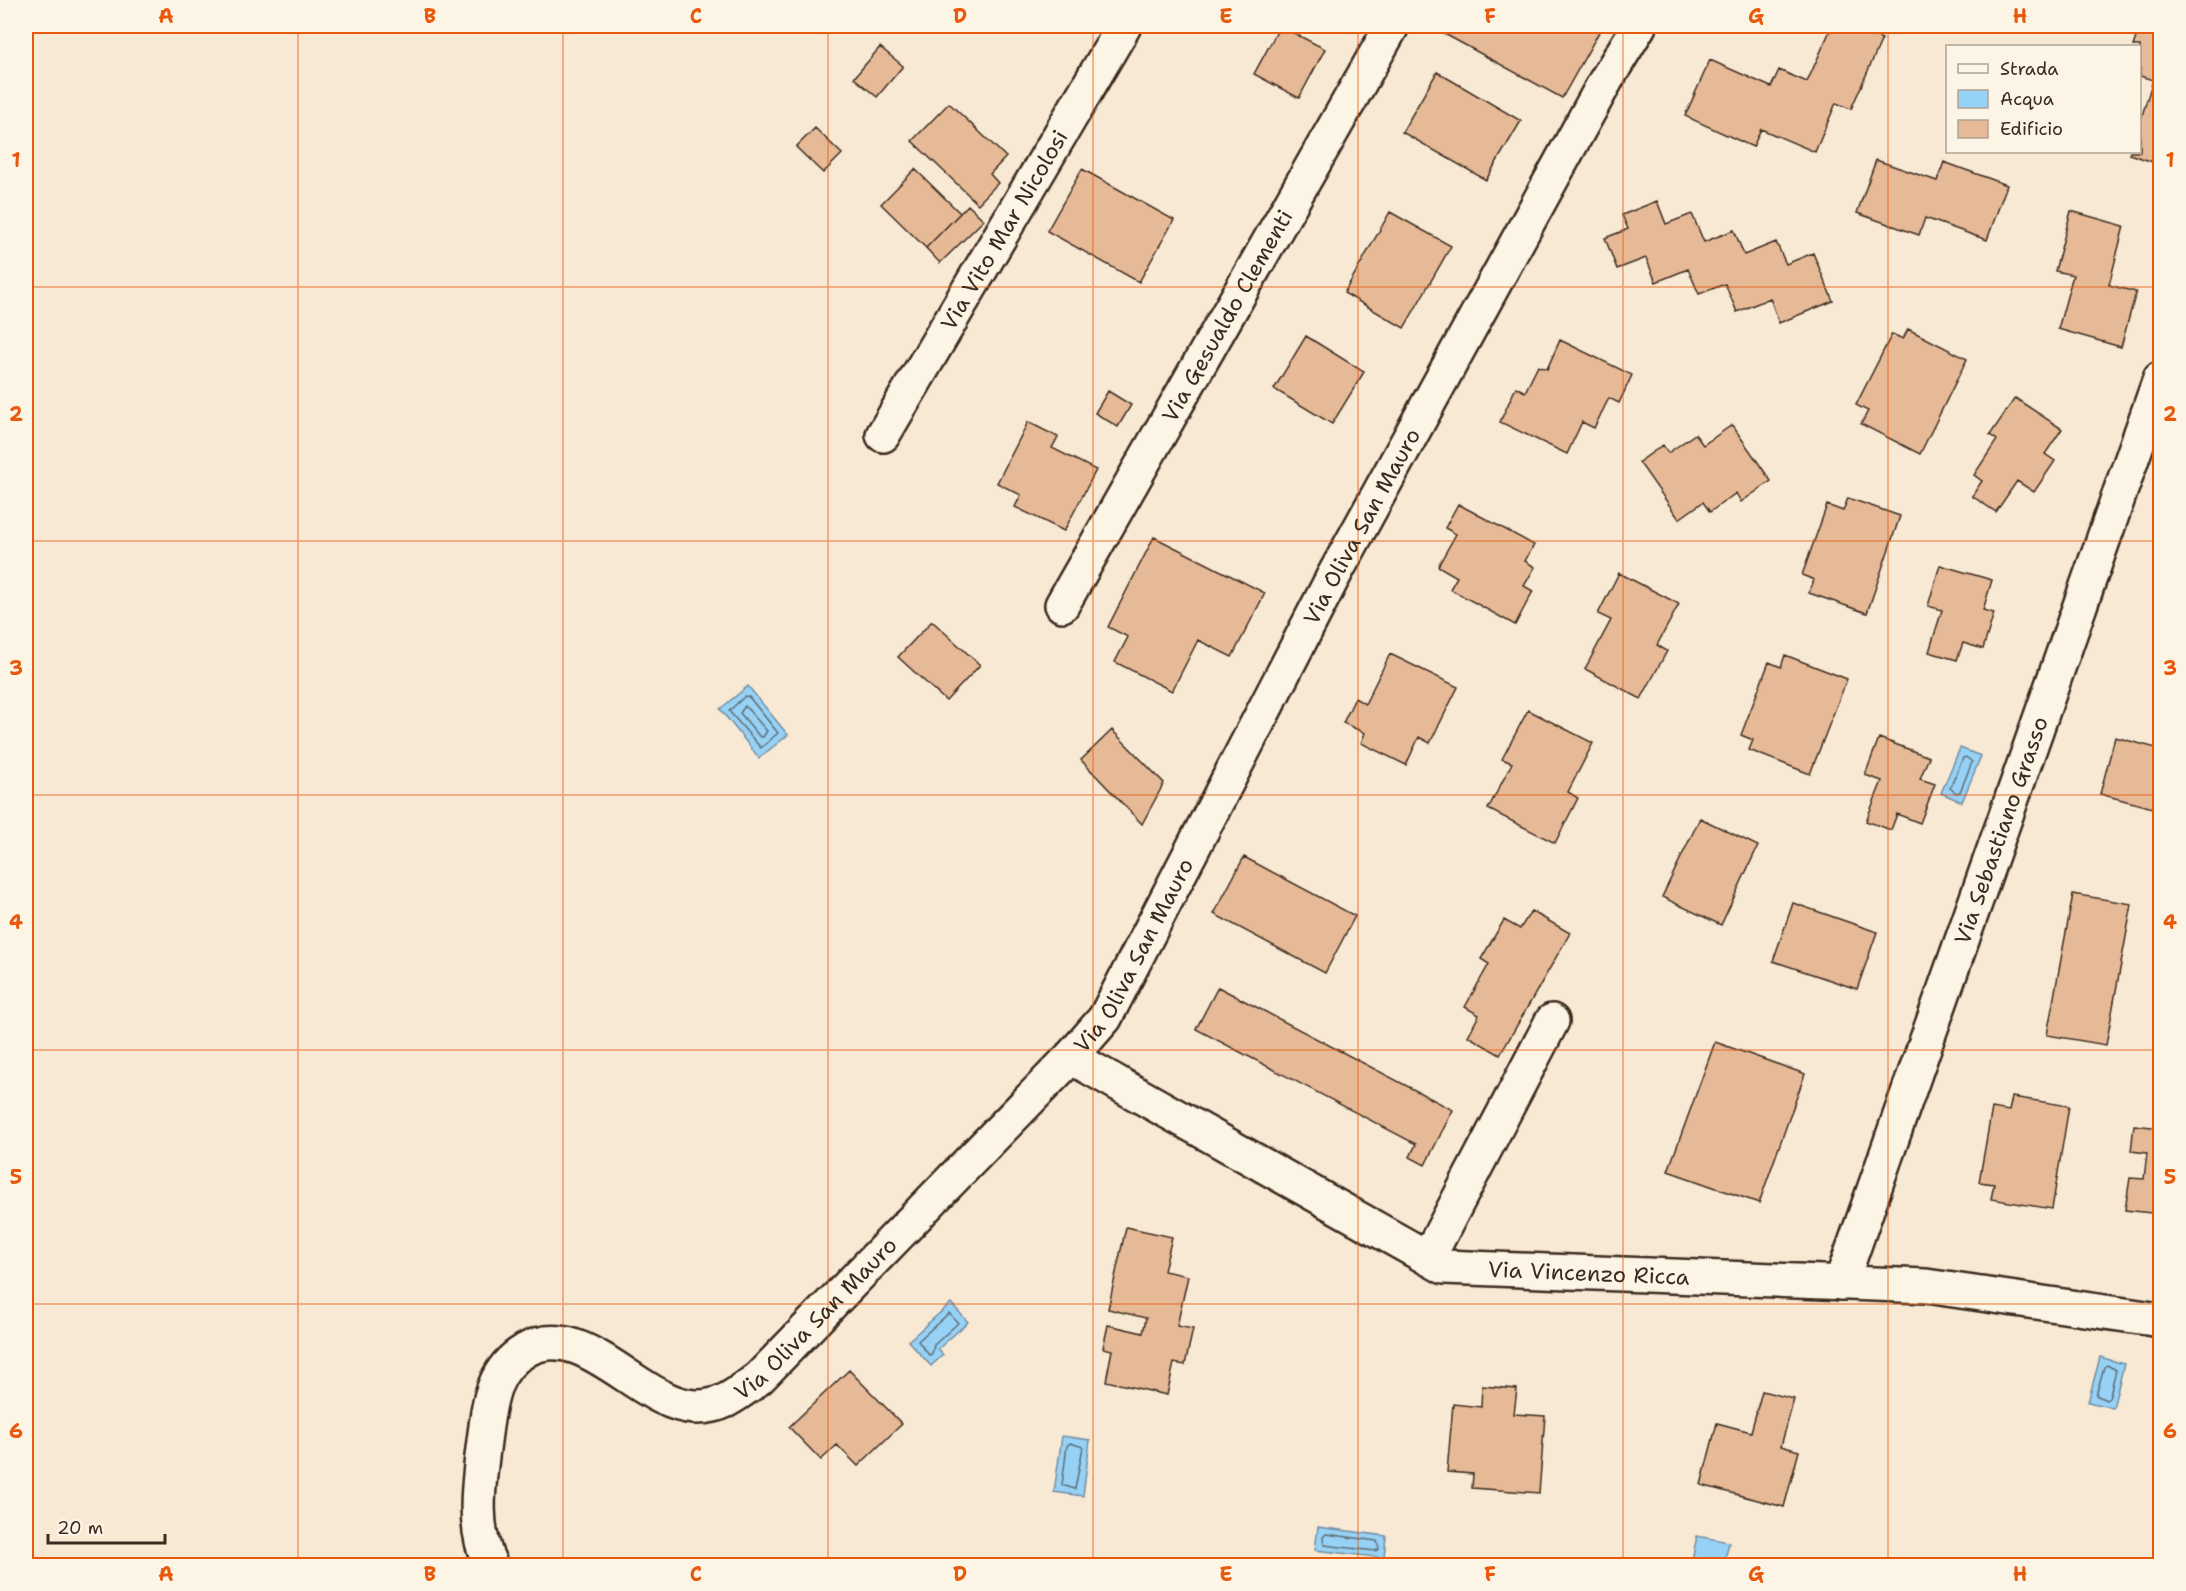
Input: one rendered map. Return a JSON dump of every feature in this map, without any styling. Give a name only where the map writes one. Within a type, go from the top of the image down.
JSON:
[{"type":"street","name":"Via Vito Mar Nicolosi","points":[[883,435],[1124,26]]},
{"type":"street","name":"Via Gesualdo Clementi","points":[[1062,605],[1392,26]]},
{"type":"street","name":"Via Oliva San Mauro","points":[[491,1566],[479,1527],[479,1483],[491,1393],[501,1371],[517,1355],[533,1346],[550,1342],[575,1346],[672,1401],[693,1407],[712,1406],[731,1400],[759,1378],[1071,1057],[1105,1018],[1332,579],[1606,80],[1639,26]]},
{"type":"street","name":"Via Sebastiano Grasso","points":[[1841,1283],[2160,379]]},
{"type":"street","points":[[1428,1258],[1552,1021]]},
{"type":"street","name":"Via Vincenzo Ricca","points":[[1071,1057],[1444,1267],[1926,1286],[2160,1320]]},
{"type":"water","points":[[748,686],[788,735],[759,758],[720,709]]},
{"type":"water","points":[[1960,748],[1981,756],[1962,802],[1941,793]]},
{"type":"water","points":[[951,1303],[968,1322],[938,1349],[943,1355],[931,1366],[908,1341]]},
{"type":"water","points":[[2100,1357],[2124,1364],[2113,1408],[2088,1402]]},
{"type":"water","points":[[1062,1436],[1090,1440],[1083,1496],[1054,1492]]},
{"type":"water","points":[[1318,1527],[1386,1536],[1384,1558],[1315,1550]]},
{"type":"water","points":[[1697,1536],[1729,1542],[1724,1565],[1691,1565]]},
{"type":"building","points":[[1224,26],[1238,26],[1234,31]]},
{"type":"building","points":[[1280,26],[1325,49],[1299,98],[1254,74]]},
{"type":"building","points":[[1430,26],[1587,26],[1599,32],[1562,98]]},
{"type":"building","points":[[1832,26],[1851,26],[1882,39],[1851,109],[1836,103],[1815,152],[1761,129],[1753,147],[1685,116],[1710,60],[1771,87],[1779,70],[1807,82]]},
{"type":"building","points":[[2140,26],[2160,26],[2160,150],[2156,163],[2129,154],[2141,153],[2141,119],[2153,80],[2141,76],[2141,45],[2133,45]]},
{"type":"building","points":[[880,47],[903,66],[877,97],[854,78]]},
{"type":"building","points":[[1437,72],[1521,121],[1486,180],[1402,132]]},
{"type":"building","points":[[949,103],[1006,157],[990,174],[998,183],[978,204],[912,141]]},
{"type":"building","points":[[815,128],[842,154],[823,173],[796,147]]},
{"type":"building","points":[[1876,160],[1937,181],[1944,162],[2007,185],[1987,240],[1925,218],[1919,235],[1857,213]]},
{"type":"building","points":[[915,169],[960,213],[926,248],[881,204]]},
{"type":"building","points":[[1082,169],[1174,220],[1139,282],[1047,231]]},
{"type":"building","points":[[1657,201],[1666,224],[1692,214],[1704,242],[1734,230],[1744,255],[1776,242],[1786,264],[1813,253],[1833,301],[1779,323],[1770,298],[1737,312],[1725,284],[1699,294],[1688,269],[1656,282],[1646,258],[1617,269],[1605,238],[1628,229],[1622,215]]},
{"type":"building","points":[[968,205],[984,220],[940,263],[926,248]]},
{"type":"building","points":[[2071,211],[2124,226],[2109,285],[2136,292],[2121,347],[2058,329],[2073,275],[2055,271]]},
{"type":"building","points":[[1390,212],[1451,246],[1404,328],[1344,293]]},
{"type":"building","points":[[1908,329],[1967,359],[1920,454],[1861,424],[1868,411],[1856,405],[1892,334],[1903,339]]},
{"type":"building","points":[[1306,336],[1364,372],[1332,424],[1274,389]]},
{"type":"building","points":[[1560,340],[1632,375],[1619,403],[1609,398],[1594,428],[1582,422],[1567,454],[1500,422],[1516,387],[1525,392],[1538,366],[1547,369]]},
{"type":"building","points":[[1108,391],[1131,405],[1118,427],[1095,413]]},
{"type":"building","points":[[2015,398],[2062,429],[2045,454],[2055,461],[2034,492],[2017,481],[1996,512],[1972,496],[1982,481],[1974,475],[1997,440],[1990,435]]},
{"type":"building","points":[[1028,422],[1058,437],[1052,448],[1096,470],[1064,531],[1015,507],[1021,495],[997,483]]},
{"type":"building","points":[[1732,425],[1771,481],[1741,502],[1736,493],[1710,512],[1703,502],[1679,519],[1639,462],[1663,445],[1668,453],[1695,434],[1703,445]]},
{"type":"building","points":[[1848,498],[1900,516],[1867,613],[1809,593],[1814,580],[1802,575],[1827,505],[1843,511]]},
{"type":"building","points":[[1458,504],[1534,545],[1525,561],[1535,567],[1524,586],[1533,591],[1515,625],[1450,589],[1457,577],[1438,566],[1456,534],[1445,528]]},
{"type":"building","points":[[1154,537],[1265,593],[1232,657],[1198,640],[1172,691],[1115,662],[1128,637],[1108,627]]},
{"type":"building","points":[[1940,565],[1992,580],[1983,610],[1994,613],[1983,649],[1963,643],[1957,660],[1929,652],[1942,610],[1928,606]]},
{"type":"building","points":[[1619,573],[1679,604],[1657,645],[1667,651],[1641,699],[1585,669],[1611,620],[1598,614]]},
{"type":"building","points":[[932,621],[980,665],[946,701],[898,657]]},
{"type":"building","points":[[1390,654],[1458,687],[1430,743],[1419,737],[1406,765],[1361,743],[1365,733],[1343,723],[1355,698],[1365,704]]},
{"type":"building","points":[[1785,655],[1847,679],[1810,774],[1749,750],[1753,740],[1741,735],[1769,662],[1781,667]]},
{"type":"building","points":[[1528,710],[1593,743],[1568,792],[1578,798],[1555,843],[1488,809],[1512,763],[1502,759]]},
{"type":"building","points":[[1112,730],[1164,783],[1142,824],[1081,760]]},
{"type":"building","points":[[2115,737],[2160,749],[2160,810],[2100,794]]},
{"type":"building","points":[[1879,738],[1929,757],[1920,779],[1935,784],[1920,823],[1897,814],[1891,830],[1866,821],[1882,781],[1865,775]]},
{"type":"building","points":[[1700,818],[1758,846],[1721,925],[1662,897]]},
{"type":"building","points":[[1244,857],[1355,916],[1325,973],[1214,914]]},
{"type":"building","points":[[2073,894],[2132,904],[2106,1045],[2047,1035]]},
{"type":"building","points":[[1793,903],[1877,932],[1857,989],[1773,961]]},
{"type":"building","points":[[1531,911],[1570,933],[1500,1055],[1468,1036],[1479,1015],[1465,1007],[1489,964],[1481,959],[1504,920],[1520,929]]},
{"type":"building","points":[[1218,987],[1453,1110],[1425,1165],[1410,1157],[1416,1144],[1196,1029]]},
{"type":"building","points":[[1715,1042],[1805,1074],[1759,1203],[1668,1171]]},
{"type":"building","points":[[2012,1097],[2069,1106],[2052,1209],[1991,1199],[1994,1184],[1979,1182],[1992,1108],[2009,1111]]},
{"type":"building","points":[[2134,1125],[2160,1128],[2160,1214],[2125,1210],[2130,1178],[2144,1179],[2147,1153],[2131,1151]]},
{"type":"building","points":[[1126,1227],[1172,1237],[1164,1271],[1188,1276],[1177,1326],[1193,1329],[1185,1365],[1174,1363],[1167,1395],[1106,1381],[1112,1350],[1103,1348],[1108,1325],[1143,1333],[1146,1318],[1108,1309]]},
{"type":"building","points":[[849,1370],[902,1424],[858,1466],[837,1445],[821,1460],[789,1427]]},
{"type":"building","points":[[1482,1386],[1517,1389],[1514,1414],[1545,1416],[1539,1493],[1472,1488],[1473,1474],[1447,1472],[1453,1404],[1481,1407]]},
{"type":"building","points":[[1762,1391],[1794,1399],[1781,1446],[1799,1451],[1784,1507],[1701,1485],[1717,1423],[1751,1432]]}]
